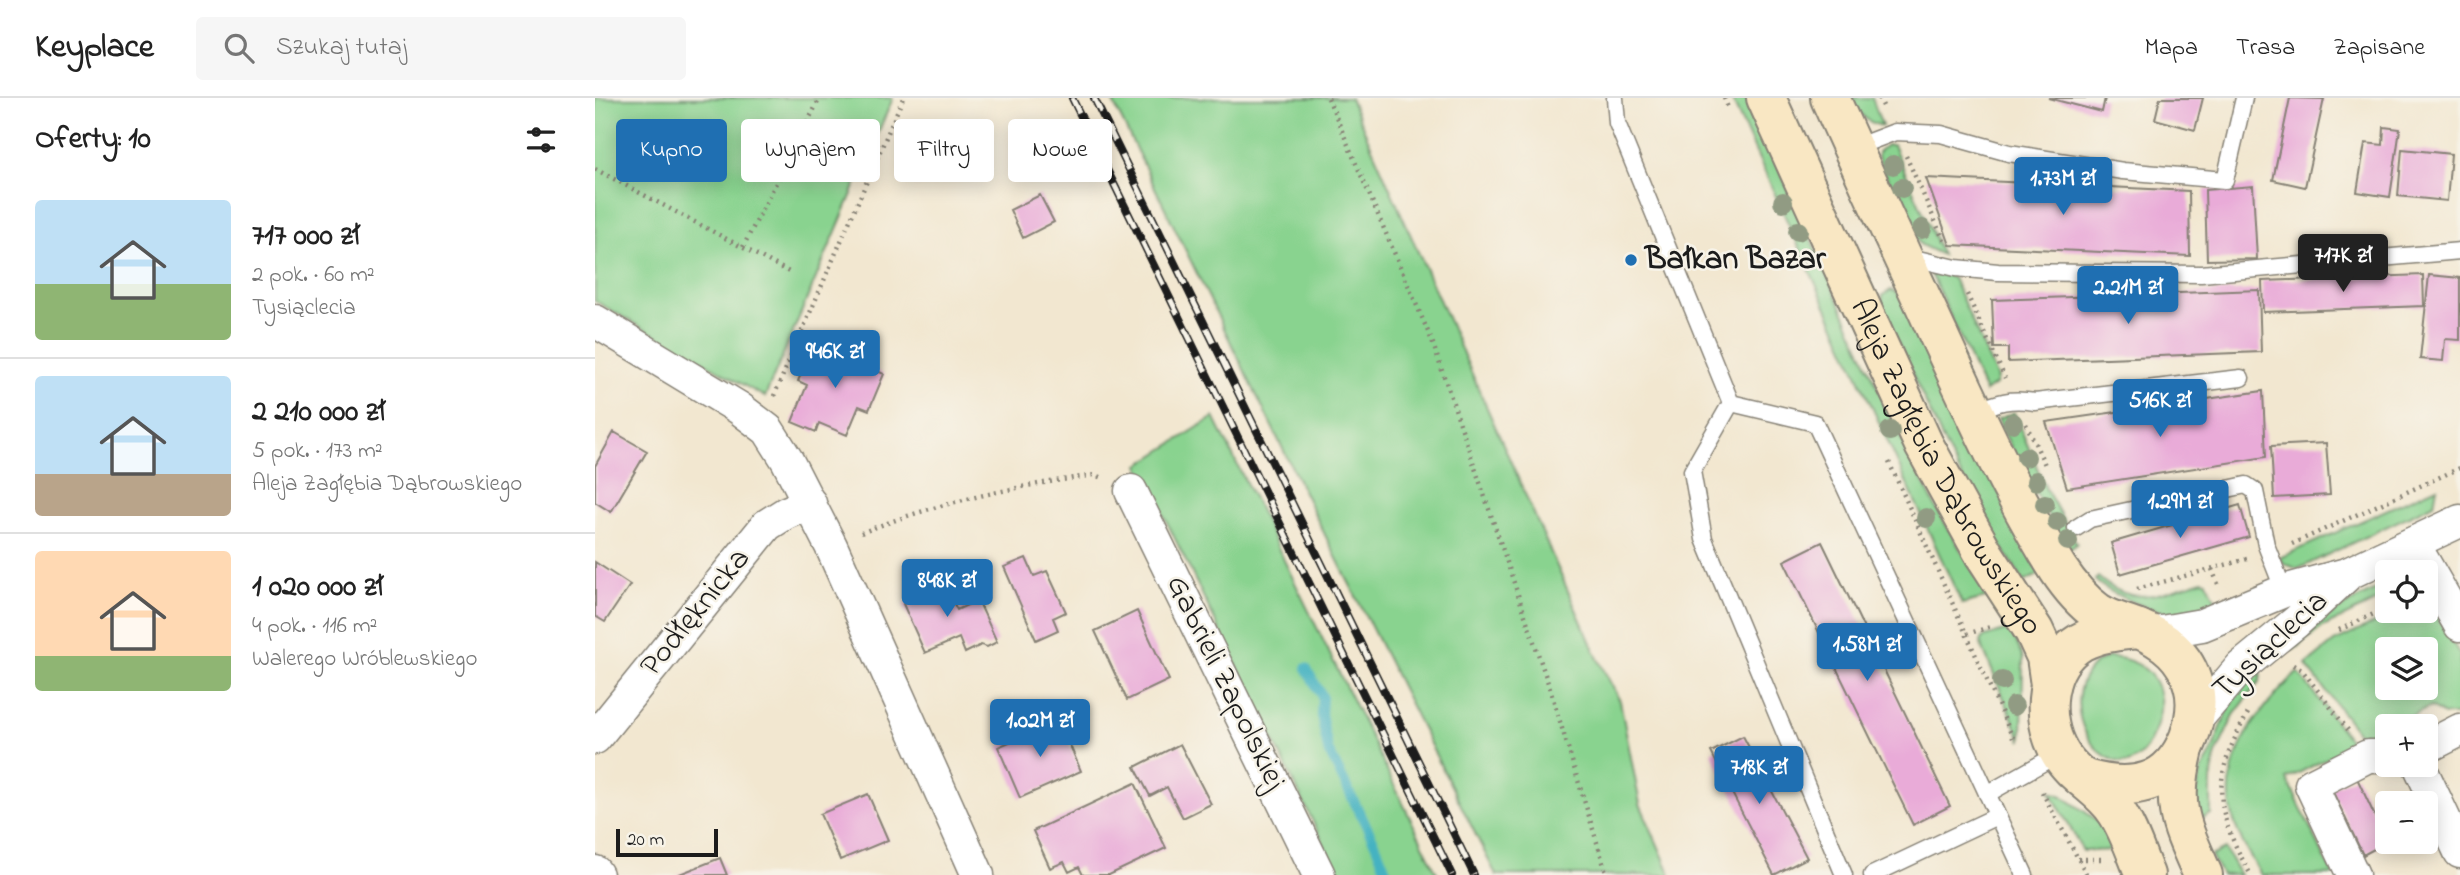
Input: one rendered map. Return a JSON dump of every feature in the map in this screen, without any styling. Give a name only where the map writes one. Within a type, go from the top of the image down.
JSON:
[{"type":"street","name":"Aleja Zagłębia Dąbrowskiego","points":[[1766,98],[1924,444],[1984,554],[2033,631],[2046,657],[2050,685]]},
{"type":"street","name":"Aleja Zagłębia Dąbrowskiego","points":[[1830,98],[1974,412],[2060,572],[2097,612],[2145,631]]},
{"type":"street","points":[[595,321],[768,430],[787,460],[831,546],[978,875]]},
{"type":"street","name":"Gabrieli Zapolskiej","points":[[1131,491],[1318,875]]},
{"type":"street","name":"Podłęknicka","points":[[595,738],[767,525],[810,503]]},
{"type":"street","name":"Tysiąclecia","points":[[2145,631],[2190,628],[2215,621],[2284,591],[2350,573],[2460,521]]},
{"type":"street","points":[[2413,543],[2460,625]]},
{"type":"street","name":"Tysiąclecia","points":[[2189,735],[2241,667],[2350,573]]},
{"type":"street","points":[[2145,875],[2117,812],[2107,798],[2058,768],[2049,725],[2047,706],[2050,685],[2062,660],[2080,643],[2102,633],[2145,631],[2168,645],[2188,670],[2196,701],[2175,793],[2185,834],[2203,875]]},
{"type":"street","points":[[2438,741],[2460,730]]},
{"type":"street","points":[[2058,768],[2114,786],[2140,784],[2164,773],[2175,764],[2189,735]]},
{"type":"street","points":[[2353,875],[2311,785],[2375,757]]},
{"type":"street","points":[[2425,777],[2460,852]]},
{"type":"lane","points":[[1615,98],[1618,123],[1731,403]]},
{"type":"lane","points":[[1853,148],[1895,132],[1941,134],[2009,153],[2123,171],[2225,180],[2244,98]]},
{"type":"lane","points":[[1902,256],[1956,268],[1998,272],[2201,274],[2460,251]]},
{"type":"lane","points":[[1974,412],[1996,402],[2015,399],[2035,402],[2241,378]]},
{"type":"lane","points":[[1731,403],[1815,423],[2025,875]]},
{"type":"lane","points":[[1731,403],[1692,471],[1704,539],[1844,875]]},
{"type":"lane","points":[[2076,528],[2090,519],[2246,485],[2255,491],[2266,545],[2284,591]]},
{"type":"lane","points":[[1987,794],[2058,768]]},
{"type":"lane","points":[[1872,875],[1997,816]]},
{"type":"path","points":[[743,247],[820,98]]},
{"type":"path","points":[[761,424],[903,98]]},
{"type":"path","points":[[1328,98],[1432,341],[1550,689],[1607,875]]},
{"type":"path","points":[[595,169],[789,272]]},
{"type":"path","points":[[1884,453],[2058,768],[2048,802],[2087,875]]},
{"type":"path","points":[[831,546],[895,519],[1035,484],[1095,475],[1131,491]]},
{"type":"path","points":[[2332,634],[2375,614]]},
{"type":"path","points":[[2285,672],[2300,658]]},
{"type":"path","points":[[2293,665],[2302,670],[2375,753]]},
{"type":"path","points":[[2251,875],[2227,827],[2222,809],[2221,785],[2229,749],[2254,705]]},
{"type":"green space","points":[[595,98],[893,98],[880,128],[880,119],[741,119],[741,182],[857,182],[765,397],[595,301]]},
{"type":"green space","points":[[1111,98],[1350,98],[1598,659],[1620,701],[1640,804],[1671,875],[1496,875],[1326,537]]},
{"type":"green space","points":[[1731,98],[1747,98],[1898,432],[1936,508],[1989,597],[1962,604]]},
{"type":"green space","points":[[1851,98],[1872,98],[1882,126],[1863,116]]},
{"type":"green space","points":[[1886,145],[1893,145],[1942,255],[1921,245],[1912,234],[1878,157],[1878,152]]},
{"type":"green space","points":[[1938,272],[1953,278],[1997,378],[1995,385],[1985,392],[1931,274]]},
{"type":"green space","points":[[1891,290],[1900,294],[2040,574],[2024,582],[1983,517],[1947,449],[1881,306],[1883,295]]},
{"type":"green space","points":[[2014,413],[2046,489],[2077,544],[2068,550],[2014,454],[1998,419]]},
{"type":"green space","points":[[1214,417],[1438,875],[1339,875],[1139,465]]},
{"type":"green space","points":[[2437,487],[2434,504],[2298,569],[2285,564],[2279,558]]},
{"type":"green space","points":[[2098,577],[2111,587],[2136,596],[2161,593],[2203,580],[2207,581],[2219,607],[2181,614],[2161,611],[2112,592],[2095,580]]},
{"type":"green space","points":[[2375,590],[2375,602],[2323,627],[2293,650],[2288,644],[2348,604]]},
{"type":"green space","points":[[2438,618],[2460,655],[2460,715],[2444,715],[2430,707],[2416,714],[2375,714],[2375,735],[2364,741],[2306,665],[2334,642],[2375,623],[2438,623]]},
{"type":"green space","points":[[2011,629],[2023,658],[2022,741],[1980,642],[1982,638]]},
{"type":"green space","points":[[2108,657],[2137,664],[2155,681],[2159,693],[2158,720],[2153,735],[2143,752],[2128,763],[2113,760],[2090,741],[2079,712],[2082,682],[2092,667]]},
{"type":"green space","points":[[2258,667],[2261,673],[2260,681],[2234,715],[2216,754],[2211,781],[2211,814],[2199,820],[2196,794],[2201,771],[2210,756],[2232,699]]},
{"type":"green space","points":[[2298,672],[2353,745],[2287,779],[2333,875],[2261,875],[2236,827],[2230,804],[2230,783],[2234,762],[2254,723]]},
{"type":"green space","points":[[2050,791],[2062,796],[2098,821],[2117,850],[2083,851]]},
{"type":"green space","points":[[2225,849],[2240,875],[2222,875],[2211,856]]},
{"type":"building","points":[[2048,98],[2105,98],[2102,112]]},
{"type":"building","points":[[2160,98],[2203,98],[2195,130],[2155,119]]},
{"type":"building","points":[[2290,98],[2324,99],[2305,187],[2273,180]]},
{"type":"building","points":[[2384,127],[2400,129],[2390,197],[2357,192],[2365,143],[2383,145]]},
{"type":"building","points":[[2402,149],[2451,154],[2447,201],[2398,196]]},
{"type":"building","points":[[1926,178],[2189,191],[2190,256],[1950,245]]},
{"type":"building","points":[[2253,186],[2257,259],[2207,260],[2205,190]]},
{"type":"building","points":[[1040,195],[1054,222],[1023,238],[1010,210]]},
{"type":"building","points":[[2423,275],[2424,306],[2263,312],[2262,281]]},
{"type":"building","points":[[2429,275],[2460,278],[2460,340],[2445,339],[2443,361],[2420,359]]},
{"type":"building","points":[[2259,290],[2261,352],[2008,362],[2008,348],[1994,348],[1992,300]]},
{"type":"building","points":[[814,343],[884,374],[869,410],[859,406],[847,435],[819,423],[816,432],[792,422],[807,385],[798,381]]},
{"type":"building","points":[[2263,391],[2266,457],[2067,488],[2046,422]]},
{"type":"building","points":[[614,432],[647,451],[611,512],[595,502],[595,466]]},
{"type":"building","points":[[2326,443],[2330,495],[2274,498],[2271,446]]},
{"type":"building","points":[[2240,505],[2249,537],[2120,574],[2111,543]]},
{"type":"building","points":[[1822,542],[1950,806],[1913,825],[1784,561]]},
{"type":"building","points":[[1026,558],[1034,576],[1047,571],[1066,612],[1053,618],[1058,630],[1036,640],[1004,567]]},
{"type":"building","points":[[595,562],[630,585],[605,622],[595,616]]},
{"type":"building","points":[[938,571],[957,610],[978,600],[997,642],[987,647],[981,645],[965,653],[959,638],[925,653],[903,604],[927,593],[920,579]]},
{"type":"building","points":[[1137,611],[1169,680],[1127,700],[1095,631]]},
{"type":"building","points":[[1059,720],[1081,771],[1020,798],[998,747]]},
{"type":"building","points":[[1743,736],[1807,858],[1774,875],[1711,752]]},
{"type":"building","points":[[1180,744],[1211,804],[1183,818],[1167,787],[1150,796],[1135,767]]},
{"type":"building","points":[[2356,776],[2375,816],[2375,848],[2363,855],[2331,788]]},
{"type":"building","points":[[1135,783],[1166,848],[1109,875],[1083,875],[1079,867],[1069,872],[1064,862],[1050,868],[1033,831]]},
{"type":"building","points":[[868,794],[888,840],[840,860],[820,814]]},
{"type":"building","points":[[720,858],[727,875],[677,875]]},
{"type":"waterway","points":[[1306,668],[1322,696],[1321,715],[1328,750],[1375,843],[1388,875]]},
{"type":"railway","points":[[1072,98],[1452,875]]},
{"type":"railway","points":[[1094,98],[1474,875]]},
{"type":"place","name":"Bałkan Bazar","points":[[1631,260]]}]
